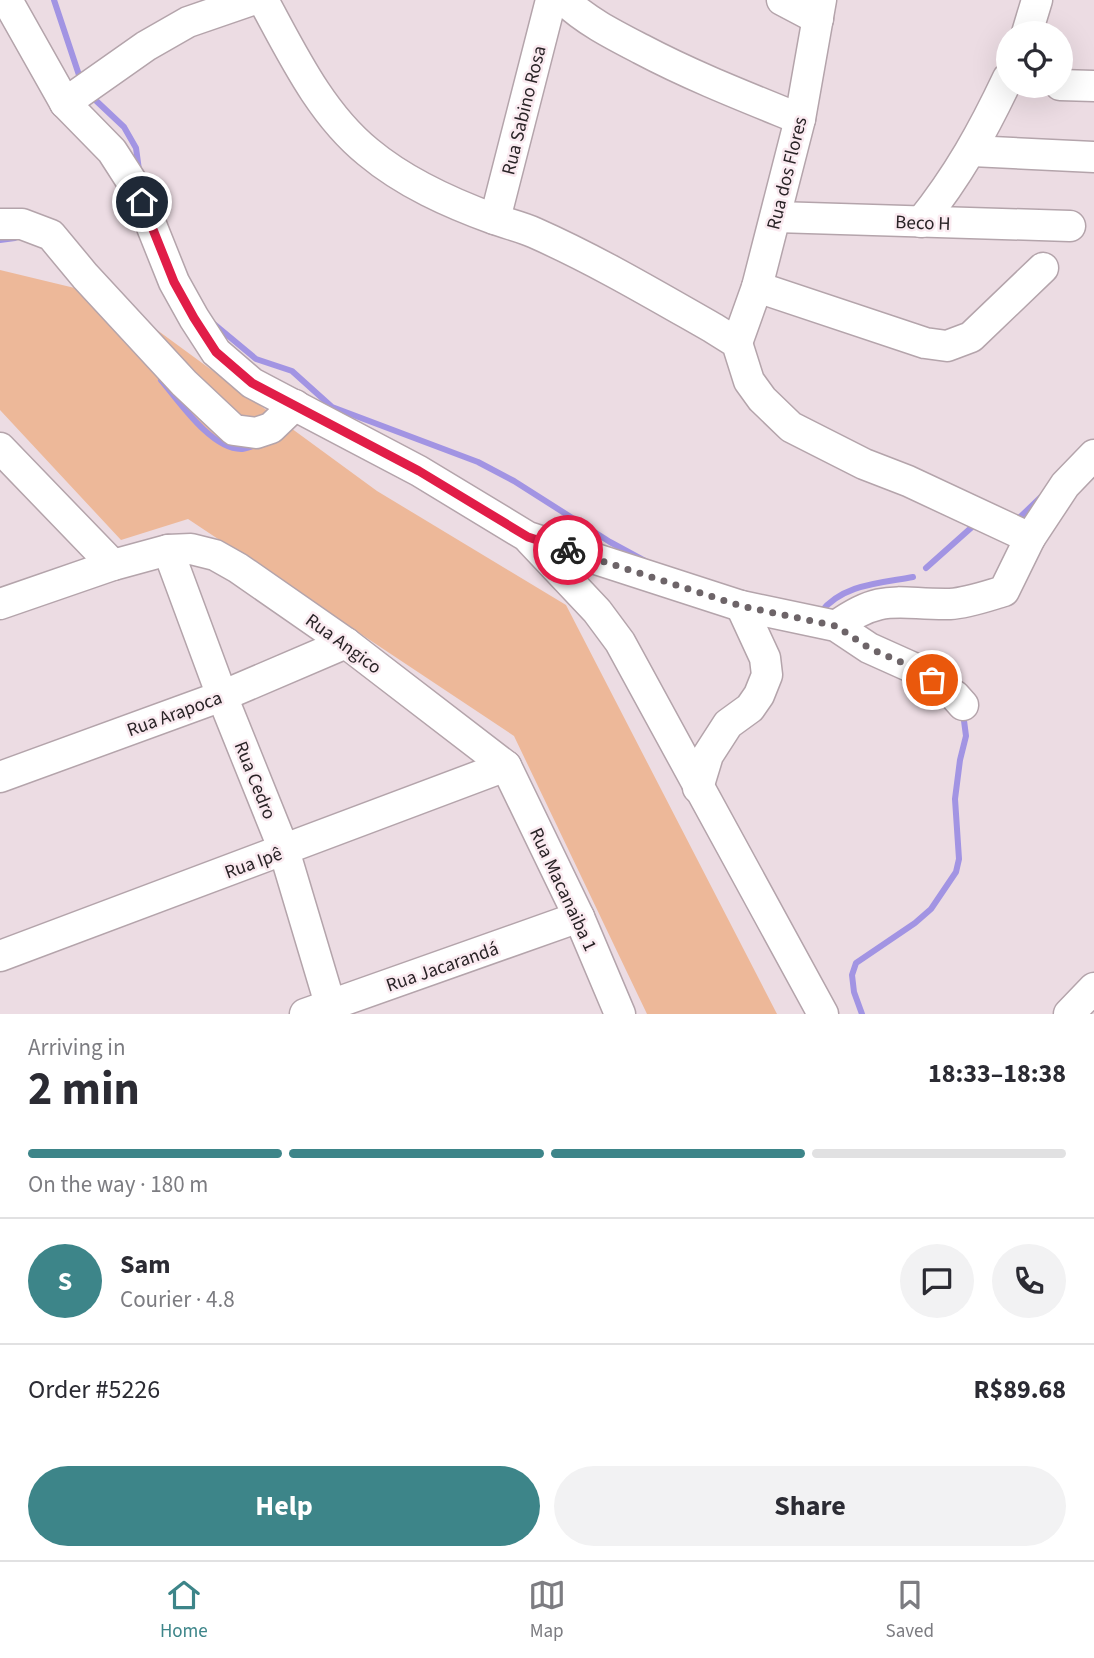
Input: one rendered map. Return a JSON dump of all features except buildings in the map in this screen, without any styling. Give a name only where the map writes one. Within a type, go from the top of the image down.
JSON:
[{"type":"street","points":[[7,0],[65,103],[112,152],[130,179],[174,282],[194,318],[216,352],[252,383],[419,471],[528,537],[741,606],[836,626],[869,648],[919,670],[956,696],[963,705]]},
{"type":"street","points":[[65,103],[117,65],[177,28],[252,0]]},
{"type":"street","points":[[262,0],[305,77],[335,118],[366,151],[395,173],[448,201],[562,246],[669,303],[737,343],[749,381],[791,427],[851,458],[908,481],[1030,538]]},
{"type":"street","name":"Rua Sabino Rosa","points":[[495,219],[551,0]]},
{"type":"street","points":[[564,0],[578,13],[606,30],[668,63],[800,119]]},
{"type":"street","points":[[782,0],[820,10]]},
{"type":"street","points":[[1031,21],[1037,0]]},
{"type":"street","name":"Rua dos Flores","points":[[737,343],[757,287],[776,217],[800,119],[820,10]]},
{"type":"street","points":[[1073,85],[1094,86]]},
{"type":"street","points":[[921,222],[949,188],[972,151],[998,98]]},
{"type":"street","points":[[972,151],[1094,157]]},
{"type":"street","name":"Beco H","points":[[776,217],[1070,226]]},
{"type":"street","points":[[0,224],[22,224],[51,236],[175,373],[234,430],[256,433],[271,428],[295,405]]},
{"type":"street","points":[[757,287],[925,343],[947,346],[971,337],[1043,268]]},
{"type":"street","points":[[0,449],[113,565]]},
{"type":"street","points":[[836,626],[853,613],[872,604],[953,604],[1004,591],[1030,538],[1065,485],[1094,455]]},
{"type":"street","points":[[528,537],[597,611],[620,642],[823,1014]]},
{"type":"street","name":"Rua Angico","points":[[0,604],[113,565],[169,550],[191,550],[215,555],[346,643],[506,766]]},
{"type":"street","name":"Rua Cedro","points":[[169,550],[222,696],[284,850],[322,1011]]},
{"type":"street","points":[[698,788],[708,755],[728,724],[750,708],[767,675],[765,658],[741,606]]},
{"type":"street","name":"Rua Arapoca","points":[[0,777],[222,696],[346,643]]},
{"type":"street","name":"Rua Ipê","points":[[0,956],[506,766]]},
{"type":"street","name":"Rua Macanaiba 1","points":[[506,766],[579,917],[620,1014]]},
{"type":"street","name":"Rua Jacarandá","points":[[322,1011],[579,917]]},
{"type":"street","points":[[1069,1014],[1094,988]]},
{"type":"shaded area","points":[[0,270],[112,297],[377,491],[566,605],[777,1014],[647,1014],[514,736],[188,519],[121,540],[0,410]]},
{"type":"waterway","points":[[54,0],[81,81]]},
{"type":"waterway","points":[[90,95],[124,127],[136,148],[139,170]]},
{"type":"waterway","points":[[0,240],[15,238]]},
{"type":"waterway","points":[[214,324],[256,359],[292,371],[332,407],[478,462],[645,561]]},
{"type":"waterway","points":[[161,380],[186,411],[218,441],[241,449],[257,445]]},
{"type":"waterway","points":[[1016,521],[1041,497]]},
{"type":"waterway","points":[[926,568],[972,527],[978,525]]},
{"type":"waterway","points":[[820,613],[829,603],[851,590],[913,577]]},
{"type":"waterway","points":[[862,1014],[854,992],[852,975],[856,963],[931,909],[956,872],[959,859],[955,799],[966,736],[963,713]]},
{"type":"way so far","points":[[568,550],[741,606],[836,626],[869,648],[919,670],[932,680]]},
{"type":"route","points":[[142,202],[174,282],[194,318],[216,352],[252,383],[419,471],[528,537],[568,550]]}]
